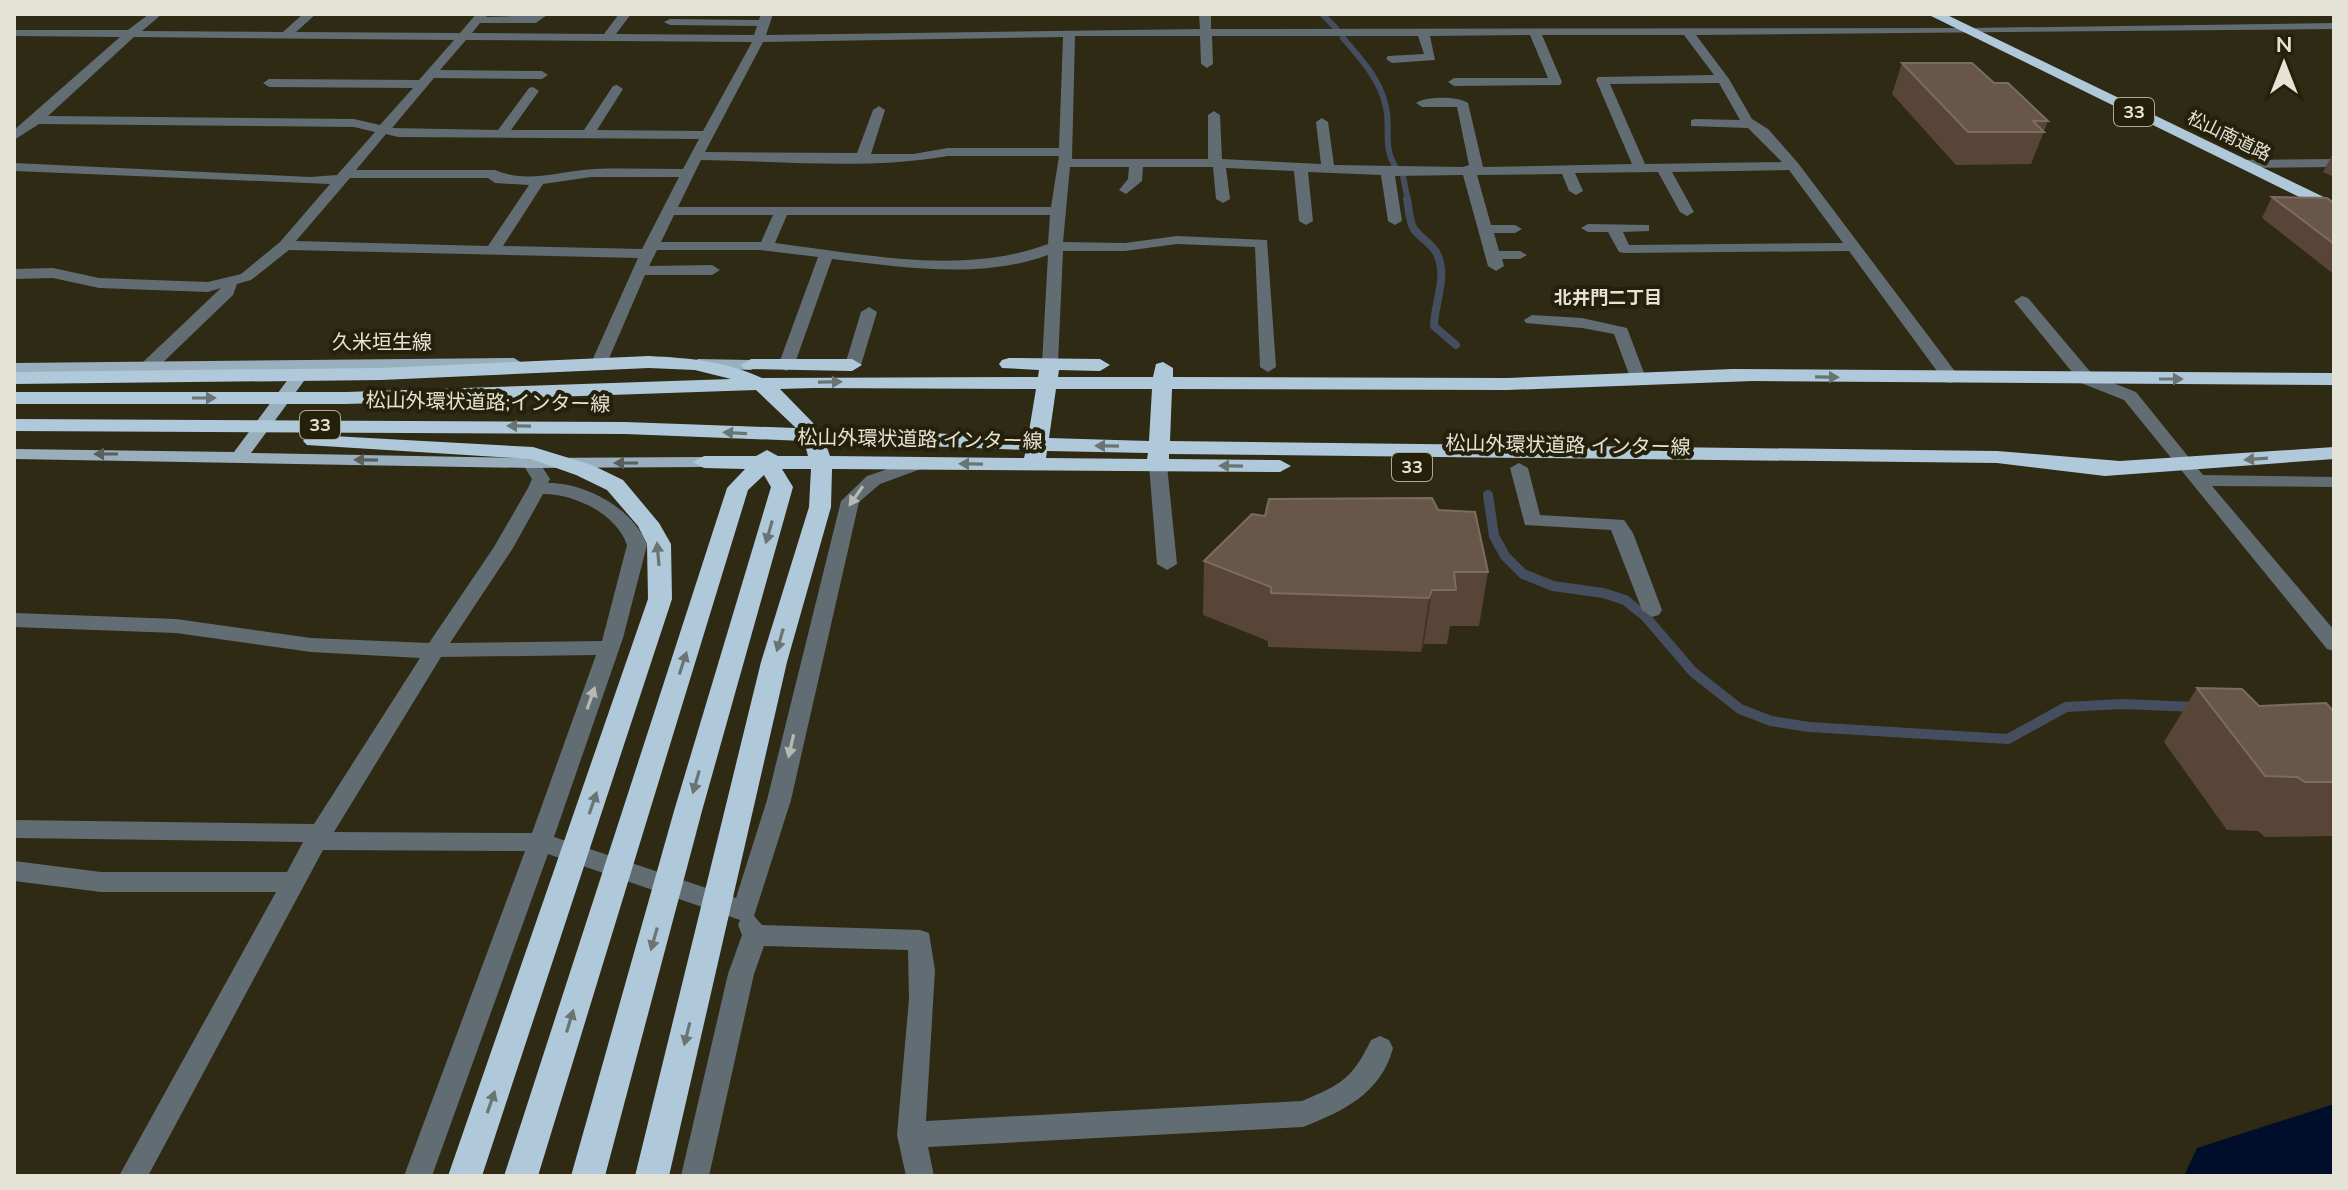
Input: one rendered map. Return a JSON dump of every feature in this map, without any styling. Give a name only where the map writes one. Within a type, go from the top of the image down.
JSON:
[{"type":"highway","name":"松山南道路","points":[[1934,14],[2334,209]]},
{"type":"highway","name":"松山南道路","points":[[1961,14],[2334,193]]},
{"type":"highway","points":[[14,378],[381,374],[649,362],[695,364],[733,372],[766,387],[808,428],[818,449],[822,473],[820,507],[774,662],[652,1176]]},
{"type":"highway","name":"33","points":[[751,365],[1050,364],[1749,376],[2334,379]]},
{"type":"highway","points":[[1034,465],[1050,364]]},
{"type":"highway","points":[[1158,465],[1163,365]]},
{"type":"highway","points":[[521,1176],[738,488],[766,461],[786,366]]},
{"type":"highway","name":"33","points":[[14,398],[332,399],[830,382],[1507,384],[1749,376]]},
{"type":"highway","name":"松山外環状道路;インター線","points":[[14,425],[625,428],[1063,445],[1997,457],[2121,468]]},
{"type":"highway","points":[[14,436],[342,441],[533,453],[604,478],[615,485],[648,523],[659,544],[660,599],[465,1176]]},
{"type":"highway","name":"松山外環状道路 インター線","points":[[704,462],[2007,473],[2121,468],[2192,472],[2334,453]]},
{"type":"highway","points":[[588,1176],[782,487],[766,461]]},
{"type":"main road","name":"久米垣生線","points":[[14,368],[308,364],[751,365]]},
{"type":"main road","points":[[240,456],[308,364]]},
{"type":"main road","points":[[14,454],[531,463],[704,462]]},
{"type":"street","points":[[14,136],[38,120],[63,93],[156,14]]},
{"type":"street","points":[[286,35],[310,14]]},
{"type":"street","points":[[607,38],[625,14]]},
{"type":"street","points":[[1205,14],[1207,64]]},
{"type":"street","points":[[1503,14],[1511,33]]},
{"type":"street","points":[[1671,14],[1723,79],[1750,124],[1763,132],[1793,166],[1951,378]]},
{"type":"street","points":[[2094,14],[2112,29]]},
{"type":"street","points":[[2274,14],[2293,27]]},
{"type":"street","points":[[14,274],[53,273],[99,283],[196,288],[230,283],[256,270],[274,251],[285,245],[479,17],[536,20],[541,15]]},
{"type":"street","points":[[599,363],[649,250],[758,39],[765,19],[670,22]]},
{"type":"street","points":[[17,27],[134,34],[758,39],[1106,28],[1206,33],[1370,28],[1535,33],[2334,26]]},
{"type":"street","points":[[1050,364],[1057,211],[1066,158],[1061,30]]},
{"type":"street","points":[[1392,59],[1431,57],[1421,30]]},
{"type":"street","points":[[1454,82],[1556,82],[1535,33]]},
{"type":"street","points":[[269,83],[295,87],[542,75]]},
{"type":"street","points":[[1640,168],[1602,80],[1723,79]]},
{"type":"street","points":[[588,135],[617,89]]},
{"type":"street","points":[[501,134],[533,91]]},
{"type":"street","points":[[1422,103],[1462,103],[1472,169],[1495,260],[1520,255]]},
{"type":"street","points":[[862,159],[879,110]]},
{"type":"street","points":[[1214,115],[1223,199]]},
{"type":"street","points":[[38,120],[354,123],[398,133],[706,135]]},
{"type":"street","points":[[1322,122],[1328,169]]},
{"type":"street","points":[[1696,123],[1750,124]]},
{"type":"street","points":[[696,156],[862,159],[913,158],[948,152],[1136,163],[1387,171],[1793,166]]},
{"type":"street","points":[[1126,190],[1135,181],[1136,163]]},
{"type":"street","points":[[2242,164],[2334,163]]},
{"type":"street","points":[[14,167],[310,181],[346,176],[495,174],[495,179],[538,181],[591,173],[687,173]]},
{"type":"street","points":[[1301,168],[1306,221]]},
{"type":"street","points":[[1566,168],[1576,191]]},
{"type":"street","points":[[1663,168],[1687,212]]},
{"type":"street","points":[[1387,171],[1395,221]]},
{"type":"street","points":[[492,251],[538,181]]},
{"type":"street","points":[[668,211],[1057,211]]},
{"type":"street","points":[[766,247],[782,211]]},
{"type":"street","points":[[1588,228],[1644,228]]},
{"type":"street","points":[[1613,228],[1624,249],[1853,247]]},
{"type":"street","points":[[1486,229],[1515,229]]},
{"type":"street","points":[[285,245],[492,251],[766,247],[904,263],[989,264],[1020,260],[1057,246],[1125,247],[1177,240],[1262,243],[1268,367]]},
{"type":"street","points":[[786,366],[826,256]]},
{"type":"street","points":[[639,271],[712,270]]},
{"type":"street","points":[[149,366],[228,292],[230,283]]},
{"type":"street","points":[[2022,301],[2087,379],[2130,396],[2334,644]]},
{"type":"street","points":[[853,365],[869,312]]},
{"type":"street","points":[[1532,320],[1582,323],[1621,331],[1636,373]]},
{"type":"street","points":[[695,1176],[741,974],[749,923],[850,501],[862,485],[884,474],[923,462]]},
{"type":"street","points":[[133,1176],[319,837],[503,548],[537,488],[541,479],[531,463]]},
{"type":"street","points":[[1158,465],[1167,564]]},
{"type":"street","points":[[1519,468],[1532,521],[1617,524],[1652,610]]},
{"type":"street","points":[[2192,472],[2334,482]]},
{"type":"street","points":[[418,1176],[609,648],[628,588],[637,545],[636,536],[628,526],[580,494],[537,488]]},
{"type":"street","points":[[14,620],[176,626],[311,645],[435,651],[609,648]]},
{"type":"street","points":[[14,829],[540,842],[749,923],[920,940],[924,967],[911,1087],[911,1135],[920,1176]]},
{"type":"street","points":[[14,871],[101,882],[294,882]]},
{"type":"street","points":[[911,1135],[1303,1114],[1336,1100],[1368,1075],[1378,1064],[1380,1048]]},
{"type":"building","points":[[1902,63],[1972,63],[1994,83],[2008,83],[2048,121],[2033,121],[2044,132],[1968,132]]},
{"type":"building","points":[[2272,197],[2327,198],[2334,203],[2334,244]]},
{"type":"building","points":[[1432,498],[1438,510],[1475,512],[1488,572],[1454,572],[1456,590],[1432,590],[1429,598],[1271,593],[1271,587],[1204,561],[1252,514],[1265,516],[1269,499]]},
{"type":"building","points":[[2197,688],[2242,689],[2259,706],[2326,703],[2334,712],[2334,782],[2305,782],[2297,777],[2265,776]]},
{"type":"waterway","points":[[1322,14],[1336,28]]},
{"type":"waterway","points":[[1343,38],[1379,87],[1386,107],[1389,152],[1396,168]]},
{"type":"waterway","points":[[1403,176],[1408,201]]},
{"type":"waterway","points":[[1407,199],[1412,226],[1434,249],[1440,261],[1441,279],[1434,326],[1456,345]]},
{"type":"waterway","points":[[1488,495],[1494,536],[1505,556],[1523,574],[1553,586],[1603,593],[1625,600],[1645,616],[1693,672],[1740,709],[1771,721],[1809,727],[2008,739],[2066,707],[2122,704],[2196,707]]},
{"type":"waterway","points":[[2226,1176],[2334,1142]]},
{"type":"district","name":"北井門二丁目","points":[[1608,298]]}]
